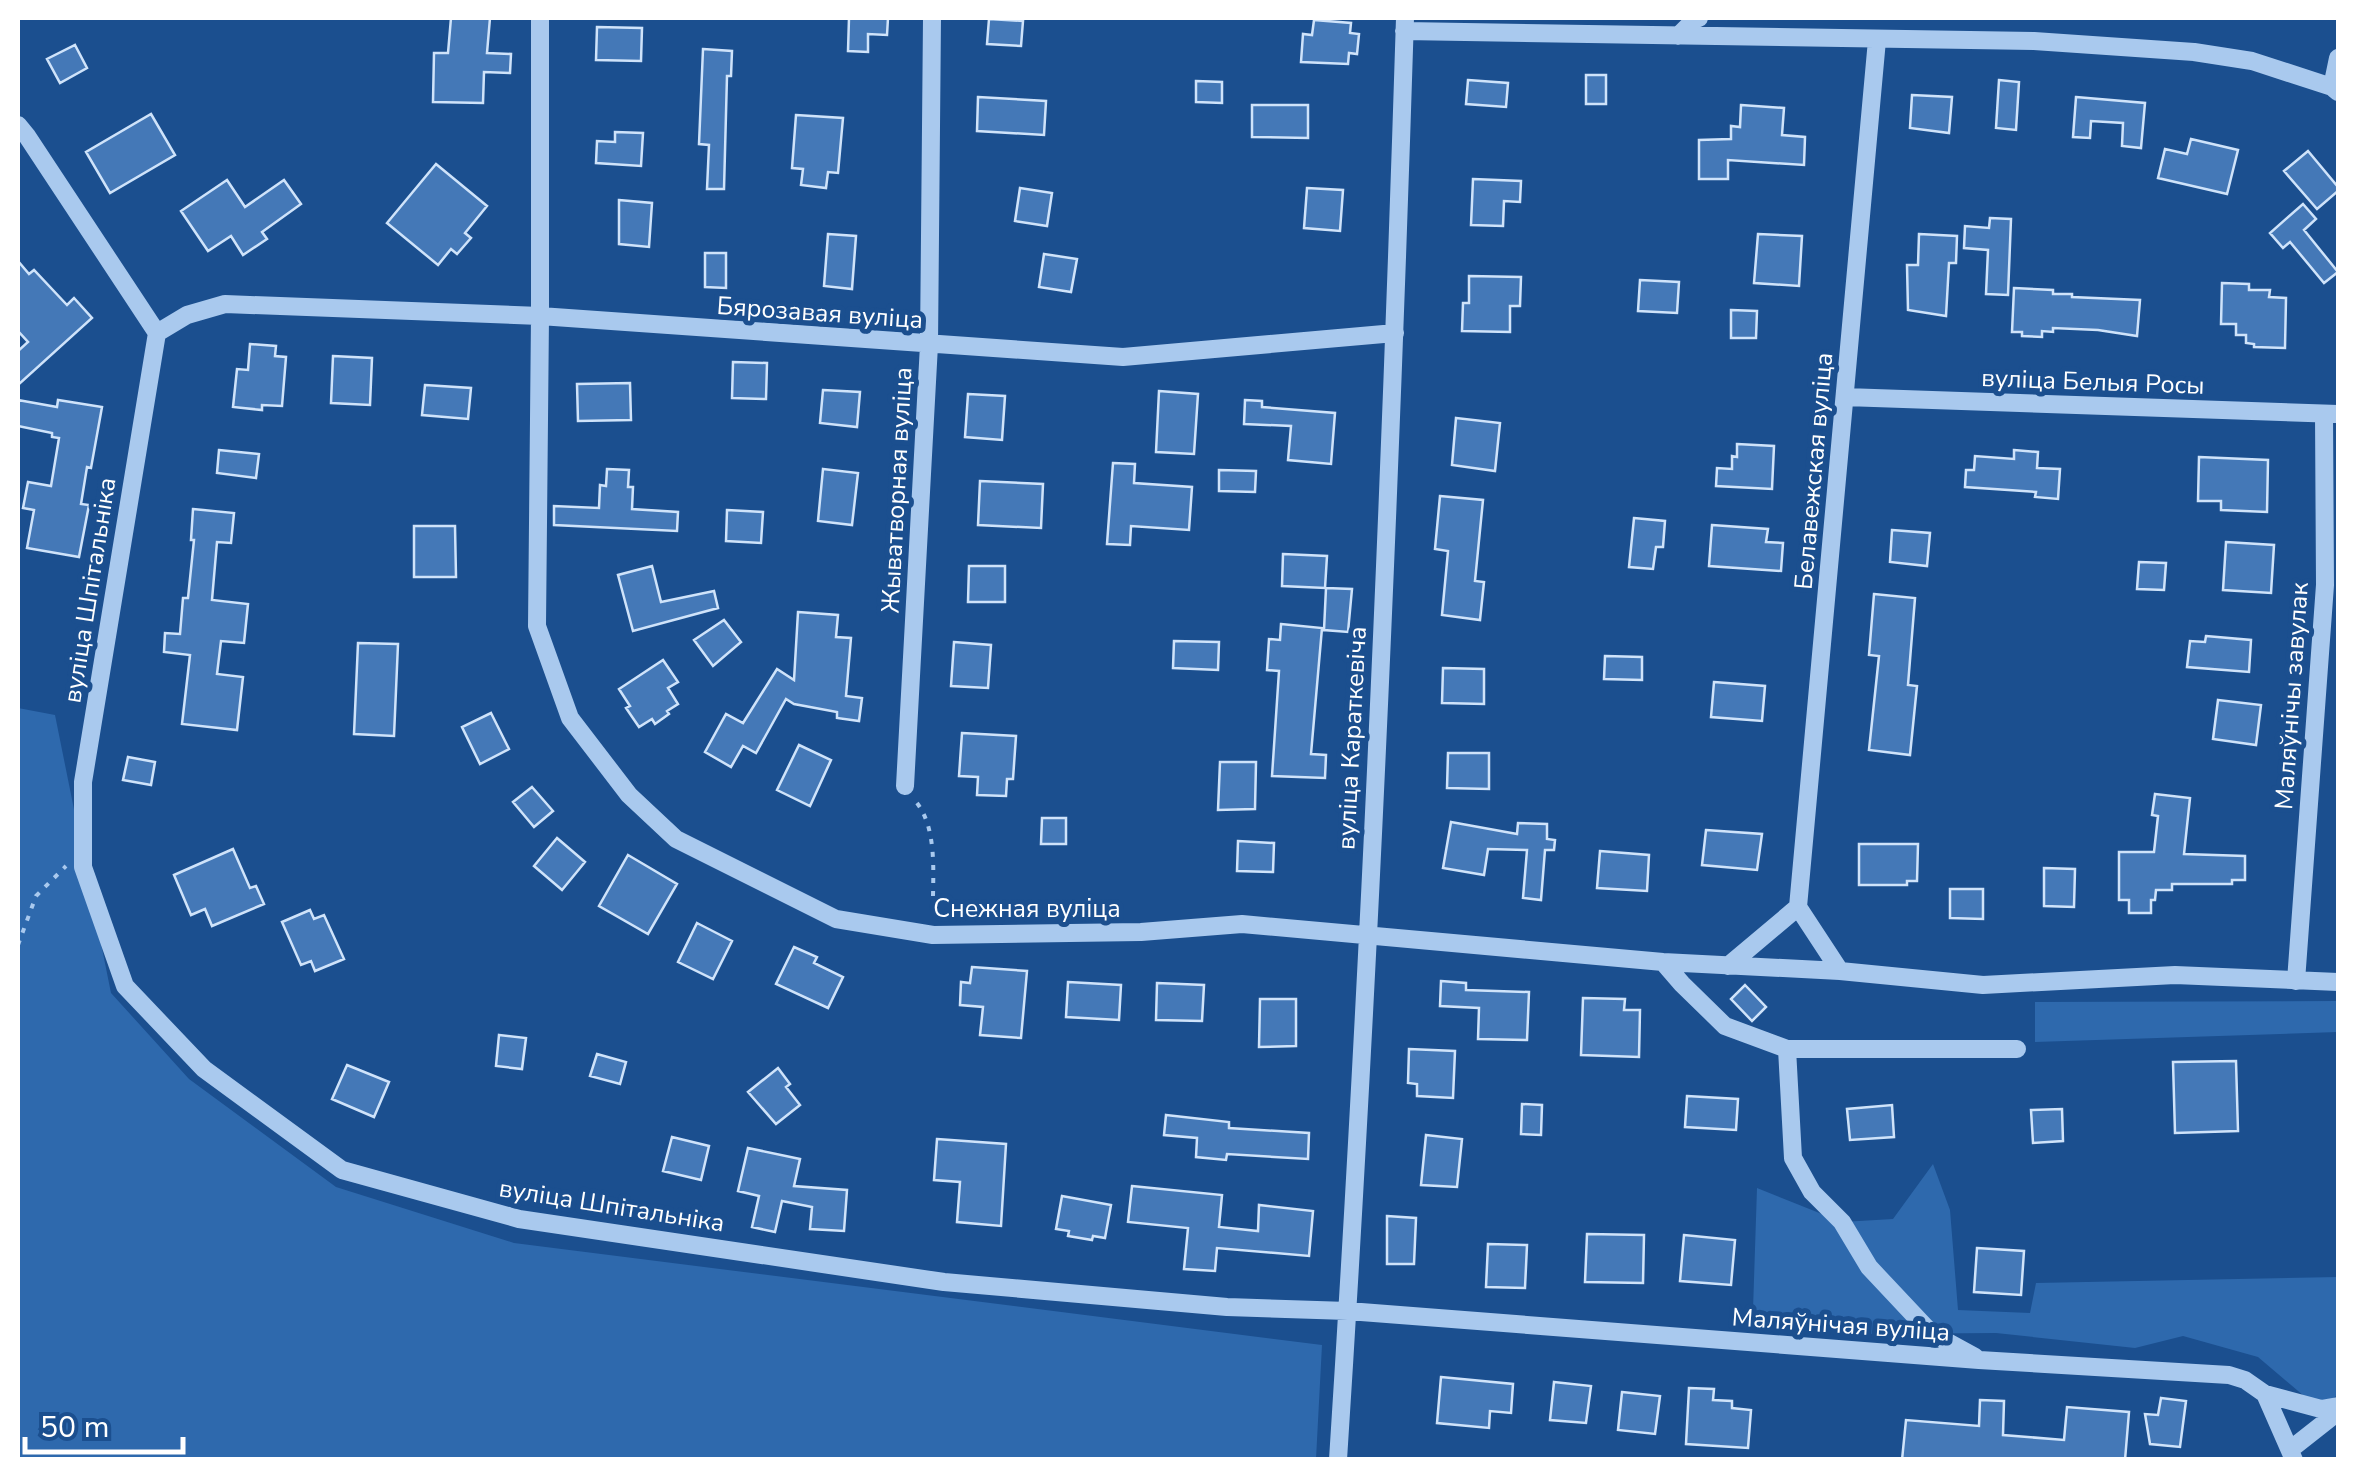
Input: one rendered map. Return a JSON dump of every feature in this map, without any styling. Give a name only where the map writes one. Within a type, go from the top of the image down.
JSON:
[{"type":"street","points":[[540,18],[540,316]]},
{"type":"street","name":"Жыватворная вуліца","points":[[904,786],[929,345],[932,18]]},
{"type":"street","points":[[1678,36],[1699,18]]},
{"type":"street","points":[[1405,24],[1678,36],[2034,41],[2194,52],[2252,61],[2335,90],[2338,58]]},
{"type":"street","name":"вуліца Караткевіча","points":[[1338,1460],[1367,936],[1405,24]]},
{"type":"street","name":"Белавежская вуліца","points":[[1798,907],[1876,40]]},
{"type":"street","points":[[18,125],[157,333]]},
{"type":"street","name":"Бярозавая вуліца","points":[[157,333],[187,315],[225,304],[540,316],[1123,357],[1395,333]]},
{"type":"street","name":"Снежная вуліца","points":[[540,316],[537,626],[570,718],[629,795],[676,839],[836,920],[933,935],[1141,932],[1242,924],[1367,936]]},
{"type":"street","name":"вуліца Шпітальніка","points":[[157,333],[83,782],[83,868],[126,986],[204,1069],[342,1170],[518,1219],[944,1282],[1227,1307],[1348,1311]]},
{"type":"street","name":"вуліца Белыя Росы","points":[[1845,397],[2331,414]]},
{"type":"street","name":"Маляўнічы завулак","points":[[2296,981],[2325,585],[2331,414]]},
{"type":"street","points":[[1728,966],[1798,907],[1840,971]]},
{"type":"street","points":[[1367,936],[1664,962],[1840,971],[1983,986],[2175,975],[2338,982]]},
{"type":"street","points":[[1664,962],[1725,1026],[1787,1050],[2017,1048]]},
{"type":"street","points":[[1787,1050],[1793,1158],[1812,1192],[1842,1222],[1869,1267],[1931,1333],[1980,1360]]},
{"type":"street","name":"Маляўнічая вуліца","points":[[1348,1311],[1980,1360],[2210,1372],[2246,1380],[2265,1394],[2321,1409],[2338,1409]]},
{"type":"street","points":[[2265,1394],[2293,1454],[2338,1409]]},
{"type":"path","points":[[904,786],[924,812],[931,840],[933,935]]},
{"type":"path","points":[[18,945],[36,896],[83,848]]},
{"type":"shaded area","points":[[18,708],[55,715],[111,993],[189,1079],[336,1187],[514,1243],[1322,1345],[1316,1459],[18,1459]]},
{"type":"shaded area","points":[[2338,1001],[2338,1032],[2035,1042],[2035,1002]]},
{"type":"shaded area","points":[[1933,1164],[1950,1210],[1958,1310],[2030,1313],[2036,1283],[2338,1277],[2338,1395],[2325,1403],[2304,1396],[2258,1357],[2183,1336],[2135,1348],[1996,1333],[1866,1334],[1753,1310],[1757,1188],[1842,1222],[1893,1219]]},
{"type":"building","points":[[451,18],[490,18],[487,53],[511,54],[510,73],[484,72],[483,103],[433,102],[434,53],[448,53]]},
{"type":"building","points":[[849,18],[888,18],[887,35],[868,34],[868,52],[848,51]]},
{"type":"building","points":[[989,19],[1023,21],[1021,46],[987,44]]},
{"type":"building","points":[[1314,20],[1351,23],[1350,33],[1359,34],[1357,54],[1349,53],[1348,64],[1301,62],[1303,34],[1312,35]]},
{"type":"building","points":[[597,27],[642,28],[641,61],[596,60]]},
{"type":"building","points":[[75,45],[87,68],[60,83],[47,59]]},
{"type":"building","points":[[703,49],[732,51],[731,76],[727,76],[724,189],[707,189],[709,145],[699,144]]},
{"type":"building","points":[[1586,75],[1606,75],[1606,104],[1586,104]]},
{"type":"building","points":[[1468,80],[1508,83],[1506,107],[1466,104]]},
{"type":"building","points":[[1999,80],[2019,82],[2016,130],[1996,128]]},
{"type":"building","points":[[1196,81],[1222,82],[1222,103],[1196,102]]},
{"type":"building","points":[[1912,95],[1952,97],[1949,133],[1910,128]]},
{"type":"building","points":[[978,97],[1046,101],[1044,135],[977,131]]},
{"type":"building","points":[[2076,97],[2145,103],[2141,148],[2122,146],[2123,123],[2091,121],[2090,138],[2073,137]]},
{"type":"building","points":[[1252,105],[1308,105],[1308,138],[1252,137]]},
{"type":"building","points":[[1741,105],[1784,108],[1782,135],[1805,137],[1804,165],[1728,160],[1728,179],[1699,179],[1699,140],[1731,139],[1731,126],[1740,127]]},
{"type":"building","points":[[151,114],[175,155],[110,193],[86,152]]},
{"type":"building","points":[[796,115],[843,118],[838,173],[828,172],[826,188],[801,185],[803,169],[792,168]]},
{"type":"building","points":[[615,132],[643,133],[641,166],[596,163],[597,141],[615,142]]},
{"type":"building","points":[[2191,139],[2238,150],[2227,194],[2158,178],[2165,149],[2187,154]]},
{"type":"building","points":[[2308,151],[2338,187],[2317,209],[2284,171]]},
{"type":"building","points":[[436,164],[487,206],[465,233],[471,238],[457,254],[451,249],[438,265],[387,223]]},
{"type":"building","points":[[1473,179],[1521,181],[1520,202],[1504,201],[1503,226],[1471,225]]},
{"type":"building","points":[[227,180],[245,207],[284,180],[301,204],[262,232],[267,239],[243,255],[231,236],[208,251],[181,211]]},
{"type":"building","points":[[1020,188],[1052,193],[1047,226],[1015,221]]},
{"type":"building","points":[[1307,188],[1343,190],[1340,231],[1304,228]]},
{"type":"building","points":[[619,200],[652,203],[649,247],[619,244]]},
{"type":"building","points":[[2303,204],[2316,219],[2304,230],[2338,272],[2324,283],[2290,242],[2283,248],[2270,233]]},
{"type":"building","points":[[1990,218],[2011,219],[2008,295],[1986,294],[1988,250],[1964,248],[1965,226],[1989,228]]},
{"type":"building","points":[[828,234],[856,236],[852,289],[824,286]]},
{"type":"building","points":[[1758,234],[1802,236],[1799,286],[1754,283]]},
{"type":"building","points":[[1919,234],[1957,236],[1956,263],[1949,263],[1946,316],[1908,310],[1907,265],[1918,265]]},
{"type":"building","points":[[705,253],[726,253],[726,288],[705,287]]},
{"type":"building","points":[[1044,254],[1077,259],[1071,292],[1039,287]]},
{"type":"building","points":[[18,261],[29,274],[34,270],[67,305],[74,298],[92,318],[18,385],[18,351],[28,342],[18,331]]},
{"type":"building","points":[[1469,276],[1521,277],[1520,306],[1510,306],[1510,332],[1462,331],[1463,303],[1469,303]]},
{"type":"building","points":[[1640,280],[1679,282],[1677,313],[1638,311]]},
{"type":"building","points":[[2222,283],[2249,284],[2249,290],[2270,290],[2269,297],[2286,298],[2285,348],[2254,347],[2246,343],[2246,335],[2236,335],[2236,324],[2221,324]]},
{"type":"building","points":[[2014,288],[2053,290],[2053,294],[2072,297],[2140,300],[2137,336],[2053,328],[2053,332],[2042,331],[2042,337],[2022,336],[2022,332],[2012,332]]},
{"type":"building","points":[[1731,310],[1757,311],[1756,338],[1731,338]]},
{"type":"building","points":[[250,344],[276,346],[275,356],[286,357],[282,406],[262,405],[262,410],[233,407],[237,369],[248,370]]},
{"type":"building","points":[[333,356],[372,358],[370,405],[331,403]]},
{"type":"building","points":[[733,362],[767,363],[766,399],[732,398]]},
{"type":"building","points":[[630,383],[631,420],[578,421],[577,384]]},
{"type":"building","points":[[425,385],[471,388],[468,419],[422,415]]},
{"type":"building","points":[[823,390],[860,392],[857,427],[820,423]]},
{"type":"building","points":[[1159,391],[1198,394],[1194,454],[1156,452]]},
{"type":"building","points":[[968,394],[1005,396],[1002,440],[965,437]]},
{"type":"building","points":[[18,400],[57,407],[58,400],[102,407],[81,504],[89,505],[79,557],[27,548],[34,510],[23,508],[28,482],[51,486],[59,438],[18,426]]},
{"type":"building","points":[[1245,400],[1262,401],[1262,407],[1335,413],[1331,464],[1288,460],[1291,426],[1244,424]]},
{"type":"building","points":[[1456,418],[1500,423],[1495,471],[1452,465]]},
{"type":"building","points":[[1737,444],[1774,446],[1772,489],[1716,486],[1717,468],[1732,469]]},
{"type":"building","points":[[219,450],[259,454],[256,478],[217,473]]},
{"type":"building","points":[[2014,450],[2038,452],[2037,468],[2060,469],[2058,499],[2035,497],[2036,492],[1965,487],[1966,470],[1974,470],[1975,456],[2014,459]]},
{"type":"building","points":[[2199,457],[2268,460],[2267,512],[2221,510],[2221,501],[2198,501]]},
{"type":"building","points":[[1113,463],[1135,464],[1134,483],[1192,487],[1189,530],[1131,526],[1130,545],[1107,544]]},
{"type":"building","points":[[607,469],[629,470],[632,509],[678,512],[677,531],[554,525],[554,506],[599,508],[600,485],[606,486]]},
{"type":"building","points":[[823,469],[858,473],[852,525],[818,521]]},
{"type":"building","points":[[1219,470],[1256,471],[1255,492],[1219,491]]},
{"type":"building","points":[[980,481],[1043,484],[1041,528],[978,525]]},
{"type":"building","points":[[1440,496],[1483,500],[1475,581],[1484,582],[1480,620],[1442,615],[1448,551],[1435,549]]},
{"type":"building","points":[[193,509],[234,513],[231,543],[217,542],[212,600],[248,604],[244,643],[221,641],[217,674],[243,677],[237,730],[182,724],[190,655],[164,652],[165,633],[180,634],[183,598],[188,598]]},
{"type":"building","points":[[727,510],[763,512],[761,543],[726,541]]},
{"type":"building","points":[[1634,518],[1665,521],[1663,547],[1656,547],[1653,569],[1629,567]]},
{"type":"building","points":[[1712,525],[1768,529],[1766,542],[1783,543],[1781,571],[1709,566]]},
{"type":"building","points":[[414,526],[455,526],[456,577],[414,577]]},
{"type":"building","points":[[1892,530],[1930,533],[1927,566],[1890,562]]},
{"type":"building","points":[[2226,542],[2274,545],[2271,593],[2223,590]]},
{"type":"building","points":[[1283,554],[1327,556],[1325,588],[1282,586]]},
{"type":"building","points":[[2139,562],[2166,563],[2164,590],[2137,589]]},
{"type":"building","points":[[652,566],[661,602],[714,591],[718,608],[633,631],[618,575]]},
{"type":"building","points":[[969,566],[1005,566],[1005,602],[968,602]]},
{"type":"building","points":[[1326,588],[1352,589],[1348,632],[1324,630]]},
{"type":"building","points":[[1874,594],[1915,598],[1908,685],[1917,686],[1910,755],[1869,750],[1879,656],[1869,655]]},
{"type":"building","points":[[798,612],[838,615],[836,637],[851,638],[846,696],[862,698],[859,721],[837,718],[837,712],[786,699],[756,753],[743,746],[731,767],[705,752],[726,714],[743,723],[777,669],[794,680]]},
{"type":"building","points":[[724,620],[741,642],[713,666],[694,640]]},
{"type":"building","points":[[1281,624],[1322,628],[1311,754],[1326,755],[1325,778],[1272,776],[1279,671],[1267,670],[1269,639],[1280,640]]},
{"type":"building","points":[[2206,636],[2251,640],[2249,672],[2187,667],[2190,641],[2205,642]]},
{"type":"building","points":[[1174,641],[1219,642],[1218,670],[1173,668]]},
{"type":"building","points":[[954,642],[991,645],[988,688],[951,686]]},
{"type":"building","points":[[358,643],[398,644],[394,736],[354,734]]},
{"type":"building","points":[[1605,656],[1642,657],[1642,680],[1604,679]]},
{"type":"building","points":[[663,660],[678,682],[668,688],[678,704],[655,724],[652,719],[639,727],[619,689]]},
{"type":"building","points":[[1443,668],[1484,669],[1484,704],[1442,703]]},
{"type":"building","points":[[1714,682],[1765,686],[1762,721],[1711,717]]},
{"type":"building","points":[[2218,700],[2261,705],[2256,745],[2213,739]]},
{"type":"building","points":[[491,713],[509,749],[480,764],[462,727]]},
{"type":"building","points":[[962,733],[1016,736],[1013,779],[1007,779],[1006,796],[977,795],[978,777],[959,776]]},
{"type":"building","points":[[799,745],[831,760],[810,806],[777,790]]},
{"type":"building","points":[[1448,753],[1489,753],[1489,789],[1447,788]]},
{"type":"building","points":[[128,757],[155,762],[151,785],[123,780]]},
{"type":"building","points":[[1220,762],[1256,762],[1255,809],[1218,810]]},
{"type":"building","points":[[532,787],[553,811],[534,827],[513,802]]},
{"type":"building","points":[[2155,794],[2190,798],[2184,854],[2245,856],[2245,880],[2232,880],[2232,884],[2172,884],[2172,890],[2156,890],[2151,913],[2129,913],[2129,900],[2119,900],[2119,852],[2154,852],[2158,816],[2152,815]]},
{"type":"building","points":[[1042,818],[1066,818],[1066,844],[1041,844]]},
{"type":"building","points":[[1451,822],[1517,834],[1518,823],[1547,824],[1547,839],[1555,840],[1554,850],[1545,850],[1541,900],[1523,898],[1527,850],[1488,849],[1484,875],[1443,868]]},
{"type":"building","points":[[1706,830],[1762,834],[1757,870],[1702,865]]},
{"type":"building","points":[[557,838],[585,862],[562,890],[534,866]]},
{"type":"building","points":[[1238,841],[1274,843],[1273,872],[1237,871]]},
{"type":"building","points":[[1859,844],[1918,844],[1917,881],[1907,881],[1907,885],[1859,885]]},
{"type":"building","points":[[233,849],[250,888],[256,886],[264,904],[212,926],[205,909],[191,915],[174,875]]},
{"type":"building","points":[[1600,851],[1649,855],[1647,891],[1597,888]]},
{"type":"building","points":[[628,855],[677,884],[648,934],[599,906]]},
{"type":"building","points":[[2044,868],[2075,869],[2074,907],[2044,906]]},
{"type":"building","points":[[1950,889],[1983,889],[1983,919],[1950,918]]},
{"type":"building","points":[[310,910],[314,919],[324,915],[344,959],[315,971],[311,961],[301,965],[282,922]]},
{"type":"building","points":[[697,923],[732,941],[713,979],[678,962]]},
{"type":"building","points":[[794,947],[817,957],[814,963],[843,977],[828,1008],[776,984]]},
{"type":"building","points":[[972,967],[1027,971],[1021,1038],[980,1035],[983,1007],[960,1005],[961,982],[970,983]]},
{"type":"building","points":[[1441,981],[1466,983],[1466,990],[1529,992],[1527,1040],[1478,1039],[1479,1008],[1440,1006]]},
{"type":"building","points":[[1068,982],[1121,985],[1119,1020],[1066,1017]]},
{"type":"building","points":[[1157,983],[1204,985],[1202,1021],[1156,1020]]},
{"type":"building","points":[[1745,985],[1766,1007],[1752,1021],[1731,999]]},
{"type":"building","points":[[1583,998],[1625,999],[1624,1010],[1640,1010],[1639,1057],[1581,1055]]},
{"type":"building","points":[[1260,999],[1296,999],[1296,1046],[1259,1047]]},
{"type":"building","points":[[499,1035],[526,1038],[522,1069],[496,1066]]},
{"type":"building","points":[[1409,1049],[1455,1051],[1453,1098],[1417,1096],[1417,1084],[1408,1083]]},
{"type":"building","points":[[597,1054],[626,1062],[620,1084],[590,1076]]},
{"type":"building","points":[[2236,1061],[2238,1131],[2175,1133],[2173,1062]]},
{"type":"building","points":[[347,1065],[389,1082],[374,1117],[332,1099]]},
{"type":"building","points":[[778,1068],[800,1105],[776,1124],[748,1092]]},
{"type":"building","points":[[1687,1096],[1738,1099],[1736,1130],[1685,1127]]},
{"type":"building","points":[[1522,1104],[1542,1105],[1541,1135],[1521,1134]]},
{"type":"building","points":[[1892,1105],[1894,1137],[1850,1140],[1847,1109]]},
{"type":"building","points":[[2062,1109],[2063,1141],[2033,1143],[2031,1110]]},
{"type":"building","points":[[1166,1115],[1229,1122],[1229,1128],[1309,1133],[1308,1159],[1227,1154],[1226,1160],[1196,1157],[1197,1138],[1164,1135]]},
{"type":"building","points":[[1426,1135],[1462,1139],[1457,1187],[1421,1185]]},
{"type":"building","points":[[672,1137],[709,1146],[701,1180],[663,1171]]},
{"type":"building","points":[[937,1139],[1006,1144],[1001,1226],[957,1222],[960,1182],[934,1180]]},
{"type":"building","points":[[748,1148],[800,1159],[794,1186],[847,1190],[844,1231],[810,1229],[812,1207],[782,1201],[775,1232],[752,1227],[759,1196],[738,1191]]},
{"type":"building","points":[[1132,1186],[1222,1195],[1219,1227],[1258,1231],[1259,1205],[1313,1211],[1309,1256],[1217,1248],[1215,1271],[1184,1269],[1188,1228],[1128,1222]]},
{"type":"building","points":[[1062,1196],[1111,1205],[1105,1238],[1068,1236],[1069,1231],[1056,1229]]},
{"type":"building","points":[[1387,1216],[1416,1218],[1414,1264],[1387,1264]]},
{"type":"building","points":[[1587,1234],[1644,1235],[1643,1283],[1585,1282]]},
{"type":"building","points":[[1684,1235],[1735,1240],[1731,1285],[1680,1281]]},
{"type":"building","points":[[1488,1244],[1527,1245],[1525,1288],[1486,1287]]},
{"type":"building","points":[[1977,1248],[2024,1251],[2021,1295],[1974,1292]]},
{"type":"building","points":[[1441,1377],[1513,1384],[1511,1413],[1490,1411],[1489,1428],[1437,1423]]},
{"type":"building","points":[[1554,1382],[1591,1386],[1586,1423],[1550,1420]]},
{"type":"building","points":[[1689,1388],[1714,1389],[1713,1400],[1732,1401],[1732,1408],[1751,1410],[1748,1448],[1686,1444]]},
{"type":"building","points":[[1622,1392],[1660,1396],[1655,1434],[1618,1430]]},
{"type":"building","points":[[2161,1398],[2186,1401],[2180,1447],[2150,1444],[2145,1414],[2158,1415]]},
{"type":"building","points":[[1980,1400],[2004,1401],[2003,1435],[2064,1440],[2067,1407],[2129,1412],[2125,1460],[1902,1460],[1906,1420],[1979,1426]]}]
